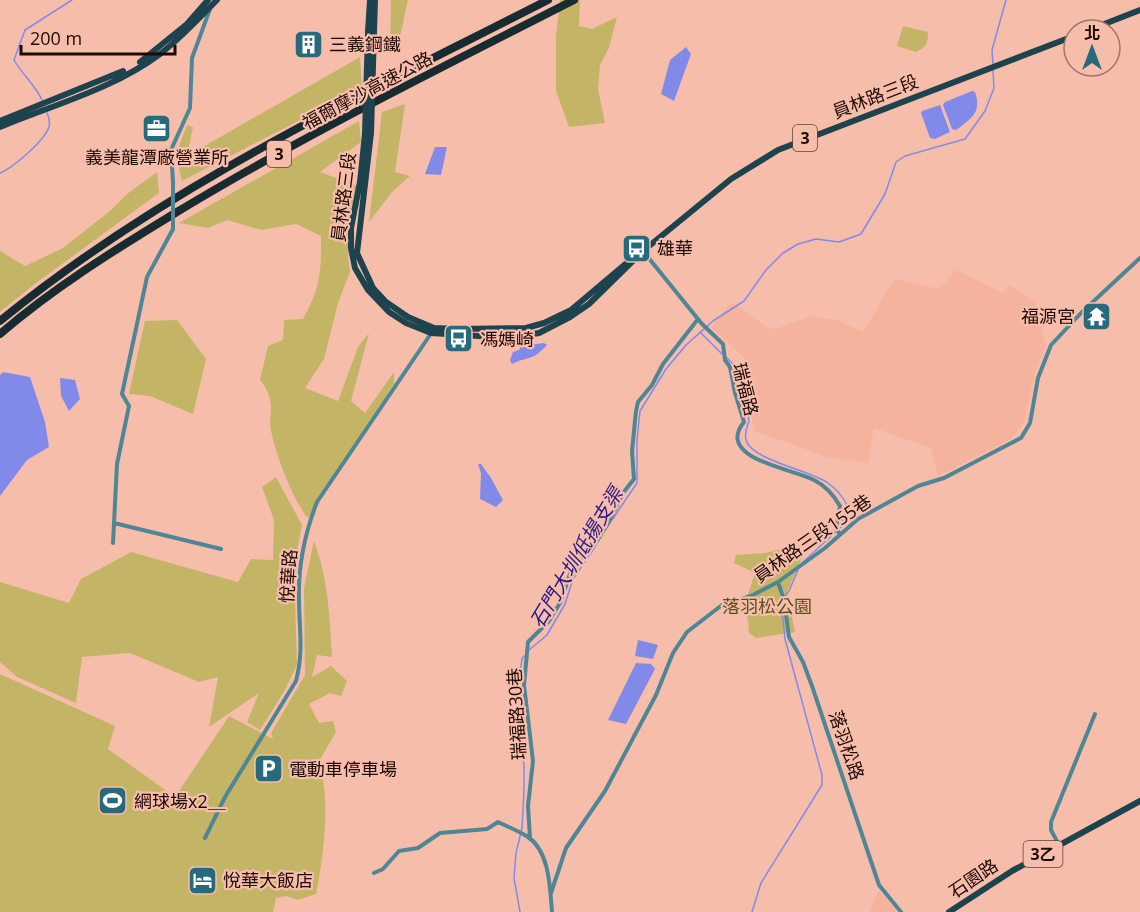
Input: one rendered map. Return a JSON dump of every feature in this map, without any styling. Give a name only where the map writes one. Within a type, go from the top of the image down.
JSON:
[{"type":"highway","name":"福爾摩沙高速公路","points":[[0,321],[87,254],[216,174],[364,93],[549,0]]},
{"type":"highway","name":"福爾摩沙高速公路","points":[[0,334],[97,262],[203,197],[395,92],[574,0]]},
{"type":"main road","name":"員林路三段","points":[[369,0],[371,32],[368,134],[351,228],[351,248],[355,268],[368,290],[388,312],[406,323],[433,330],[510,338],[539,333],[551,328],[588,304],[643,251],[731,178],[778,150],[1062,41]]},
{"type":"main road","name":"員林路三段","points":[[371,32],[375,0]]},
{"type":"main road","points":[[0,121],[102,86],[158,55],[182,36],[212,1]]},
{"type":"main road","points":[[1120,18],[1140,10]]},
{"type":"main road","points":[[0,127],[37,109]]},
{"type":"main road","name":"石園路","points":[[949,912],[1012,871],[1140,801]]},
{"type":"street","points":[[113,543],[117,464],[129,406],[122,394],[147,277],[173,229],[171,150],[190,108],[192,58],[212,1]]},
{"type":"street","name":"瑞福路","points":[[643,251],[698,319],[723,344],[724,358],[730,367],[744,422],[738,429],[737,440],[741,447],[772,466],[812,478],[828,489],[840,506],[838,532]]},
{"type":"street","name":"員林路三段155巷","points":[[551,893],[566,848],[605,791],[656,695],[673,653],[687,632],[722,605],[751,596],[778,582],[803,564],[838,532],[858,519],[918,486],[944,478],[1021,438],[1030,423],[1038,378],[1051,345],[1082,312],[1140,258]]},
{"type":"street","name":"瑞福路30巷","points":[[530,838],[528,806],[533,761],[524,685],[528,642],[549,621],[560,603],[571,571],[595,544],[623,493],[634,479],[632,451],[638,402],[663,364],[698,319]]},
{"type":"street","name":"悅華路","points":[[205,838],[231,788],[296,681],[302,646],[299,599],[300,567],[308,525],[317,502],[433,330]]},
{"type":"street","points":[[114,523],[221,549]]},
{"type":"street","name":"落羽松路","points":[[778,582],[783,595],[789,637],[803,662],[812,686],[879,885],[901,912]]},
{"type":"street","points":[[1059,845],[1051,830],[1051,822],[1095,714]]},
{"type":"street","points":[[374,873],[383,869],[399,851],[418,848],[440,833],[487,829],[498,822],[530,838],[545,862],[552,912]]},
{"type":"shaded area","points":[[956,270],[1003,293],[1010,285],[1036,304],[1046,345],[1036,369],[1023,424],[1011,439],[938,476],[931,448],[874,428],[868,463],[827,457],[754,431],[749,363],[711,327],[732,302],[768,328],[776,329],[812,316],[840,321],[863,332],[894,279],[939,289]]},
{"type":"shaded area","points":[[879,890],[895,909],[897,912],[870,912]]},
{"type":"green space","points":[[391,0],[408,0],[397,50],[390,54]]},
{"type":"green space","points":[[560,0],[580,0],[579,26],[592,29],[617,17],[609,48],[600,65],[598,89],[605,123],[569,127],[556,91],[556,37]]},
{"type":"green space","points":[[903,26],[928,32],[923,48],[916,52],[897,46]]},
{"type":"green space","points":[[360,57],[362,88],[182,181],[178,153],[187,125],[193,127],[187,156]]},
{"type":"green space","points":[[405,104],[395,172],[410,176],[393,191],[369,222],[382,112]]},
{"type":"green space","points":[[359,121],[361,142],[320,172],[358,186],[348,256],[350,272],[338,303],[324,359],[305,388],[338,401],[358,347],[369,333],[351,401],[365,413],[394,372],[394,384],[308,518],[296,500],[279,458],[271,432],[269,397],[260,380],[268,346],[283,340],[284,320],[303,319],[313,298],[320,270],[321,236],[296,224],[261,230],[227,220],[208,228],[179,223]]},
{"type":"green space","points":[[157,172],[159,193],[0,312],[0,251],[25,266],[63,248]]},
{"type":"green space","points":[[177,320],[206,359],[193,414],[150,396],[129,394],[145,321]]},
{"type":"green space","points":[[276,477],[302,525],[294,567],[297,665],[285,690],[260,730],[247,722],[259,693],[209,727],[218,677],[199,682],[130,653],[82,657],[76,703],[17,677],[0,662],[0,582],[69,603],[81,579],[131,552],[238,582],[251,559],[273,560],[274,520],[262,487]]},
{"type":"green space","points":[[314,541],[325,584],[332,657],[317,655],[312,677],[331,666],[347,681],[341,696],[330,693],[309,704],[319,723],[333,721],[336,732],[318,763],[325,792],[325,828],[316,894],[298,900],[286,896],[276,898],[273,912],[0,912],[0,674],[115,726],[108,749],[175,797],[229,716],[273,739],[271,733],[305,675],[304,588]]},
{"type":"green space","name":"落羽松公園","points":[[785,548],[796,549],[802,558],[787,592],[795,632],[756,638],[749,633],[748,619],[739,607],[748,594],[755,573],[734,563],[736,555],[765,553]]},
{"type":"water","points":[[686,47],[691,54],[674,101],[661,94],[670,60]]},
{"type":"water","points":[[972,91],[975,92],[977,99],[974,114],[956,130],[952,129],[943,105],[945,102]]},
{"type":"water","points":[[940,105],[950,132],[935,139],[930,138],[921,113]]},
{"type":"water","points":[[435,147],[447,147],[441,175],[425,174]]},
{"type":"water","points":[[544,343],[547,345],[531,358],[512,364],[510,360],[513,352],[519,350],[521,346]]},
{"type":"water","points":[[3,372],[30,377],[45,422],[49,447],[27,460],[0,496],[0,375]]},
{"type":"water","points":[[60,378],[75,380],[80,399],[69,411],[61,396]]},
{"type":"water","points":[[478,464],[481,464],[491,478],[503,500],[496,507],[480,499],[481,473]]},
{"type":"water","points":[[638,640],[658,645],[653,659],[635,656]]},
{"type":"water","points":[[636,663],[651,664],[655,669],[626,724],[608,720]]},
{"type":"waterway","points":[[42,100],[14,60],[25,30],[72,0]]},
{"type":"waterway","name":"石門大圳低揚支渠","points":[[993,65],[992,50],[1006,0]]},
{"type":"waterway","name":"石門大圳低揚支渠","points":[[612,520],[637,483],[640,411],[666,369],[686,345],[713,321],[744,301],[766,270],[783,253],[798,244],[816,239],[839,242],[861,234],[885,194],[896,162],[905,156],[965,139],[985,111],[994,88],[993,70]]},
{"type":"waterway","points":[[0,173],[20,160],[46,133],[49,127],[47,113]]},
{"type":"waterway","points":[[700,332],[722,354]]},
{"type":"waterway","points":[[726,357],[738,369],[749,421],[745,437],[750,447],[770,459],[828,483],[847,505],[841,527],[802,563]]},
{"type":"waterway","name":"石門大圳低揚支渠","points":[[529,650],[547,635],[565,604],[573,579],[595,547]]},
{"type":"waterway","points":[[752,912],[761,883],[822,785],[822,775],[785,639],[781,601],[789,591],[798,570]]},
{"type":"waterway","name":"石門大圳低揚支渠","points":[[520,912],[514,878],[516,853],[522,828],[524,791],[524,765],[517,729],[522,708],[519,680],[524,656]]},
{"type":"place","name":"三義鋼鐵","points":[[308,44]]},
{"type":"place","name":"義美龍潭廠營業所","points":[[157,128]]},
{"type":"place","name":"雄華","points":[[636,248]]},
{"type":"place","name":"福源宮","points":[[1096,316]]},
{"type":"place","name":"馮媽崎","points":[[459,339]]},
{"type":"place","name":"電動車停車場","points":[[268,769]]},
{"type":"place","name":"網球場x2＿","points":[[113,801]]},
{"type":"place","name":"悅華大飯店","points":[[202,880]]}]
